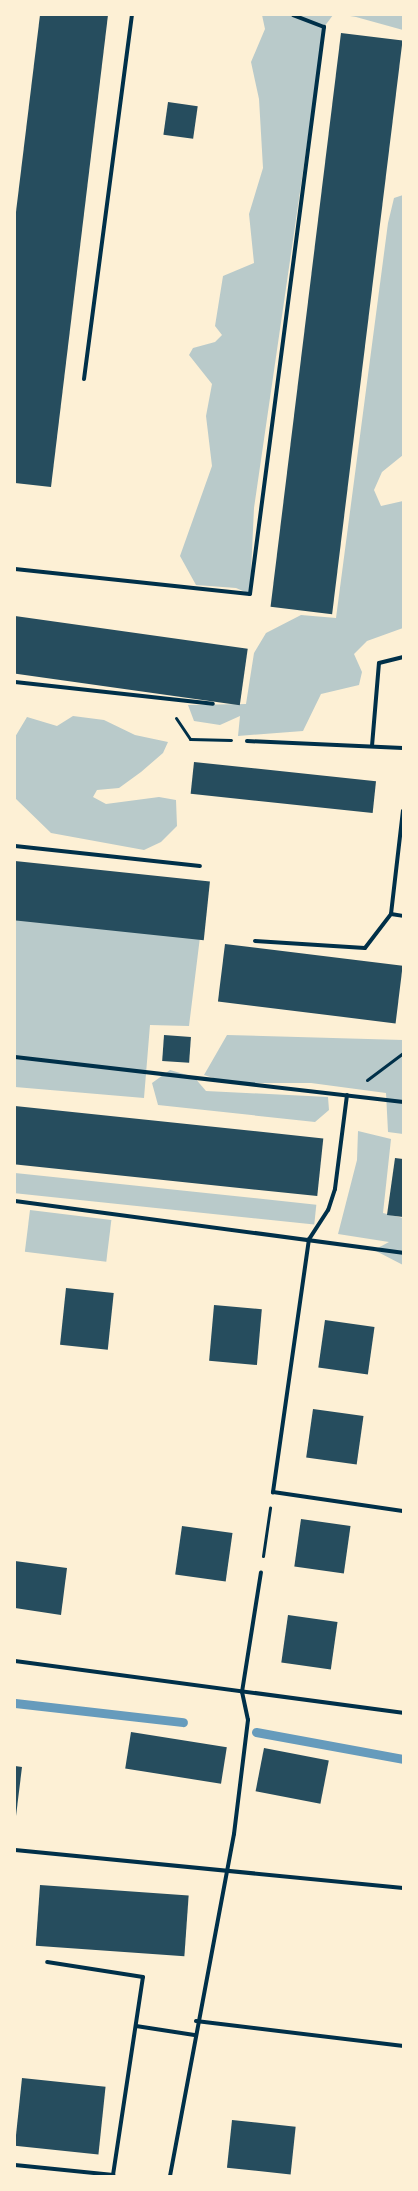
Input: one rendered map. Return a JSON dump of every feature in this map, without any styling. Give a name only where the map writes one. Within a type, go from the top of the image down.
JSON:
[{"type":"lane","points":[[84,379],[132,15]]},
{"type":"lane","points":[[15,569],[250,594],[324,27],[293,15]]},
{"type":"lane","points":[[372,746],[379,663],[403,657]]},
{"type":"lane","points":[[15,682],[213,704]]},
{"type":"lane","points":[[247,741],[403,748]]},
{"type":"lane","points":[[255,940],[365,948],[391,914],[403,811]]},
{"type":"lane","points":[[15,846],[200,866]]},
{"type":"lane","points":[[391,914],[403,916]]},
{"type":"lane","points":[[15,1057],[403,1102]]},
{"type":"lane","points":[[347,1095],[334,1188],[328,1210],[308,1239],[273,1492],[403,1511]]},
{"type":"lane","points":[[15,1201],[403,1253]]},
{"type":"lane","points":[[170,2176],[196,2022],[227,1870],[248,1720],[242,1692],[260,1572]]},
{"type":"lane","points":[[15,1661],[403,1713]]},
{"type":"lane","points":[[15,1850],[403,1888]]},
{"type":"lane","points":[[15,2165],[113,2175],[143,1977],[47,1962]]},
{"type":"lane","points":[[196,2022],[403,2046]]},
{"type":"lane","points":[[136,2026],[194,2035]]},
{"type":"path","points":[[163,699],[190,739],[247,741]]},
{"type":"path","points":[[347,1095],[403,1053]]},
{"type":"path","points":[[260,1572],[273,1492]]},
{"type":"shaded area","points":[[262,15],[333,15],[324,27],[254,508],[250,594],[236,588],[196,585],[180,556],[212,466],[206,416],[212,384],[189,355],[193,348],[215,342],[222,335],[215,326],[223,276],[254,263],[249,214],[263,168],[259,99],[251,62],[265,29]]},
{"type":"shaded area","points":[[344,15],[403,15],[403,30],[356,17]]},
{"type":"shaded area","points":[[403,195],[403,455],[382,472],[374,490],[381,506],[403,501],[403,628],[367,641],[354,654],[362,672],[359,685],[321,694],[303,731],[238,736],[240,716],[220,725],[194,721],[188,705],[246,704],[254,653],[266,633],[301,615],[336,618],[388,223],[394,198]]},
{"type":"shaded area","points":[[73,716],[104,720],[135,735],[168,742],[163,753],[141,772],[119,788],[97,790],[93,797],[106,804],[159,797],[176,800],[177,826],[161,842],[144,850],[51,833],[15,798],[15,737],[27,717],[57,726]]},
{"type":"shaded area","points":[[15,918],[200,937],[189,1026],[150,1025],[144,1098],[15,1087]]},
{"type":"shaded area","points":[[227,1035],[403,1040],[403,1134],[388,1132],[386,1093],[311,1083],[229,1083],[204,1075]]},
{"type":"shaded area","points":[[170,1070],[194,1077],[206,1091],[328,1097],[329,1110],[315,1122],[158,1105],[152,1083]]},
{"type":"shaded area","points":[[358,1131],[391,1139],[383,1213],[403,1218],[403,1265],[374,1250],[389,1242],[338,1234],[357,1160]]},
{"type":"shaded area","points":[[15,1173],[316,1205],[314,1225],[15,1193]]},
{"type":"shaded area","points":[[30,1210],[111,1220],[106,1262],[25,1252]]},
{"type":"building","points":[[40,15],[108,15],[51,487],[15,483],[15,220]]},
{"type":"building","points":[[341,33],[403,41],[332,614],[271,607]]},
{"type":"building","points":[[168,102],[198,106],[193,139],[163,135]]},
{"type":"building","points":[[15,616],[248,649],[240,705],[15,674]]},
{"type":"building","points":[[194,762],[376,781],[373,813],[191,794]]},
{"type":"building","points":[[15,861],[210,881],[204,940],[15,920]]},
{"type":"building","points":[[225,944],[403,966],[396,1023],[218,1002]]},
{"type":"building","points":[[164,1035],[191,1037],[189,1063],[162,1061]]},
{"type":"building","points":[[15,1106],[323,1138],[317,1196],[15,1164]]},
{"type":"building","points":[[395,1158],[403,1159],[403,1217],[387,1215]]},
{"type":"building","points":[[66,1288],[114,1293],[108,1350],[60,1345]]},
{"type":"building","points":[[214,1305],[262,1309],[257,1365],[209,1361]]},
{"type":"building","points":[[325,1320],[375,1327],[368,1374],[318,1368]]},
{"type":"building","points":[[313,1409],[364,1416],[357,1465],[306,1458]]},
{"type":"building","points":[[301,1519],[351,1526],[344,1573],[294,1567]]},
{"type":"building","points":[[182,1526],[233,1533],[226,1582],[175,1575]]},
{"type":"building","points":[[15,1561],[67,1568],[61,1615],[15,1608]]},
{"type":"building","points":[[288,1615],[338,1622],[331,1669],[281,1663]]},
{"type":"building","points":[[131,1732],[227,1747],[221,1784],[125,1769]]},
{"type":"building","points":[[264,1748],[329,1761],[320,1804],[256,1791]]},
{"type":"building","points":[[15,1766],[22,1767],[16,1816],[15,1816]]},
{"type":"building","points":[[40,1885],[189,1895],[184,1956],[36,1946]]},
{"type":"building","points":[[22,2078],[106,2087],[98,2154],[15,2146]]},
{"type":"building","points":[[232,2120],[296,2127],[291,2174],[227,2168]]},
{"type":"waterway","points":[[15,1703],[183,1722]]},
{"type":"waterway","points":[[256,1732],[403,1759]]}]
